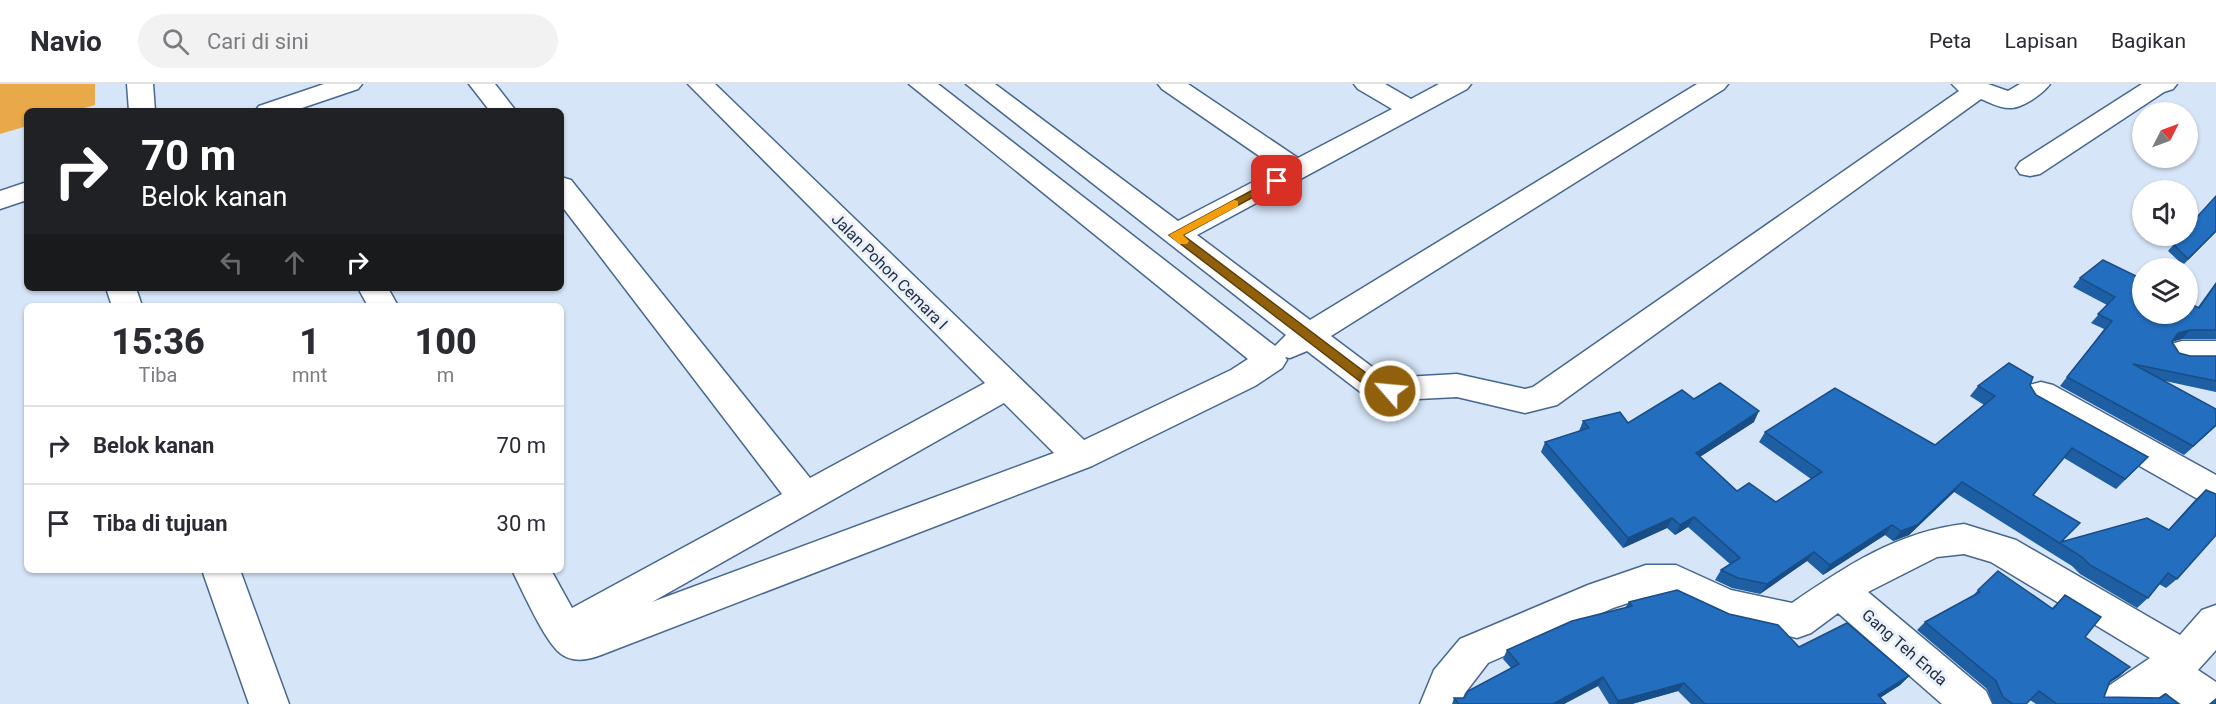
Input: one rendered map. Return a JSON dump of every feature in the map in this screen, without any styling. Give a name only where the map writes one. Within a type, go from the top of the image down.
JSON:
[{"type":"street","points":[[140,84],[142,108]]},
{"type":"street","points":[[277,108],[350,84]]},
{"type":"street","points":[[482,84],[501,108]]},
{"type":"street","name":"Jalan Pohon Cemara I","points":[[701,84],[1080,457]]},
{"type":"street","points":[[922,84],[1271,360]]},
{"type":"street","points":[[980,84],[1378,389],[1390,391],[1418,387],[1467,386],[1516,403],[1533,402],[1545,396],[1972,87],[2010,101],[2037,84]]},
{"type":"street","points":[[1171,84],[1298,170]]},
{"type":"street","points":[[1367,84],[1412,110]]},
{"type":"street","points":[[1175,235],[1458,84]]},
{"type":"street","points":[[533,573],[565,631],[575,642],[587,643],[1080,457],[1244,378],[1306,336],[1715,84]]},
{"type":"street","points":[[2030,168],[2154,87],[2164,84]]},
{"type":"street","points":[[564,190],[805,498]]},
{"type":"street","points":[[0,200],[24,192]]},
{"type":"street","points":[[2182,352],[2216,352]]},
{"type":"street","points":[[565,631],[1007,386]]},
{"type":"street","points":[[2041,394],[2216,492]]},
{"type":"street","points":[[1440,704],[1448,682],[1474,651],[1601,596],[1646,581],[1676,581],[1724,605],[1792,621],[1799,620],[1838,590],[1863,575],[1932,543],[1964,539],[2003,551],[2174,664],[2214,704]]},
{"type":"street","points":[[222,573],[269,704]]},
{"type":"street","name":"Gang Teh Enda","points":[[1838,590],[1972,704]]},
{"type":"street","points":[[2115,704],[2174,664],[2216,622]]},
{"type":"shaded area","points":[[0,84],[95,84],[95,105],[84,108],[24,108],[24,127],[0,134]]},
{"type":"building","points":[[2216,196],[2216,231],[2187,258],[2175,246],[2198,246],[2198,216]]},
{"type":"building","points":[[2103,260],[2132,274],[2132,324],[2198,324],[2198,308],[2216,284],[2216,330],[2190,330],[2178,333],[2172,342],[2179,353],[2190,356],[2216,356],[2216,381],[2133,364],[2216,409],[2216,425],[2193,446],[2067,377],[2112,321],[2098,314],[2115,297],[2080,278]]},
{"type":"building","points":[[2009,363],[2033,377],[2030,385],[2036,395],[2148,457],[2125,479],[2072,448],[2033,495],[2080,523],[2061,542],[2147,518],[2169,530],[2206,490],[2216,494],[2216,535],[2177,579],[2168,573],[2148,598],[2090,565],[2082,557],[1962,482],[1917,525],[1901,531],[1892,525],[1830,565],[1814,552],[1767,584],[1738,578],[1721,570],[1740,558],[1694,517],[1680,525],[1672,518],[1628,538],[1545,442],[1589,428],[1583,421],[1620,412],[1628,423],[1682,390],[1694,399],[1720,383],[1759,411],[1696,453],[1737,491],[1749,483],[1776,502],[1822,472],[1765,432],[1835,388],[1935,445],[1995,396],[1978,386]]},
{"type":"building","points":[[1998,571],[2053,609],[2065,595],[2101,617],[2085,637],[2130,667],[2110,681],[2104,697],[2160,698],[2166,694],[2178,704],[2057,704],[2039,691],[2026,704],[2013,704],[2003,697],[1996,681],[1925,622],[1980,592],[1978,590]]},
{"type":"building","points":[[1677,590],[1729,614],[1778,625],[1799,647],[1847,623],[1909,676],[1878,695],[1886,704],[1705,704],[1684,683],[1618,701],[1603,677],[1553,704],[1459,704],[1454,698],[1464,698],[1468,691],[1519,664],[1507,650],[1572,621],[1632,606],[1629,602]]},
{"type":"slow traffic","points":[[1183,241],[1175,235],[1234,204]]},
{"type":"route","points":[[1277,181],[1175,235],[1378,389],[1390,391]]}]
